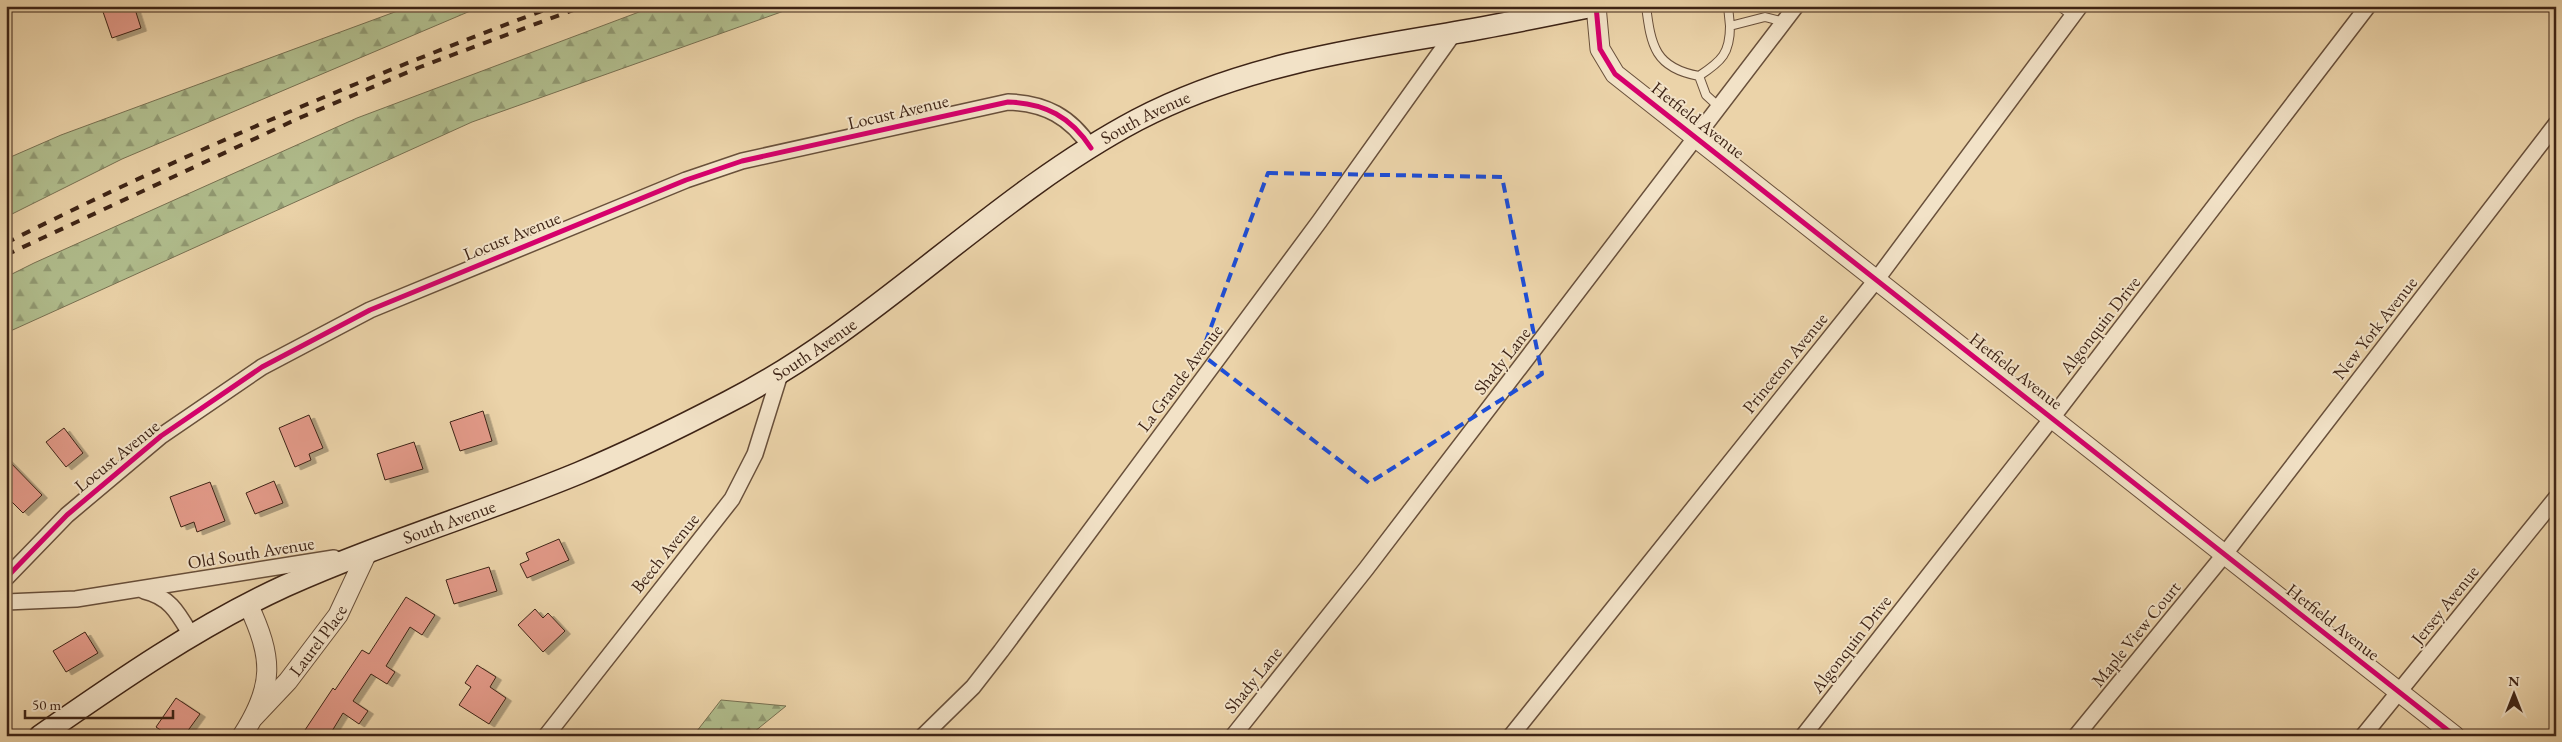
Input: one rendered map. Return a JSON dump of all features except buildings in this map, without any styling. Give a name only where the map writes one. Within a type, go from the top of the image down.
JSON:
[{"type":"main road","name":"South Avenue","points":[[40,736],[191,635],[248,604],[287,585],[367,553],[581,472],[728,402],[780,374],[836,337],[1058,167],[1139,119],[1199,92],[1274,67],[1333,52],[1454,33],[1594,6]]},
{"type":"street","name":"Hetfield Avenue","points":[[1594,6],[1600,49],[1615,74],[1698,137],[2455,736]]},
{"type":"street","name":"Shady Lane","points":[[1233,736],[1372,561],[1786,22],[1796,6]]},
{"type":"street","name":"Algonquin Drive","points":[[1804,736],[2052,418],[2368,6]]},
{"type":"street","name":"Princeton Avenue","points":[[1511,736],[1877,279],[2076,11]]},
{"type":"street","name":"La Grande Avenue","points":[[923,736],[973,687],[1007,643],[1319,222],[1454,33]]},
{"type":"street","name":"Locust Avenue","points":[[6,578],[67,514],[161,436],[262,367],[370,310],[686,180],[742,161],[1008,102],[1043,106],[1059,114],[1073,125],[1091,148]]},
{"type":"street","name":"New York Avenue","points":[[2224,555],[2556,124]]},
{"type":"street","name":"Beech Avenue","points":[[546,736],[732,499],[755,454],[780,374]]},
{"type":"street","name":"Jersey Avenue","points":[[2363,736],[2556,498]]},
{"type":"street","name":"Old South Avenue","points":[[6,602],[76,599],[367,553]]},
{"type":"street","name":"Laurel Place","points":[[242,736],[254,717],[288,681],[338,615],[367,553]]},
{"type":"street","name":"Maple View Court","points":[[2076,736],[2224,555]]},
{"type":"street","name":"Old South Avenue","points":[[140,590],[157,594],[170,602],[191,635]]},
{"type":"street","name":"Laurel Place","points":[[248,604],[266,651],[267,674],[254,717]]},
{"type":"lane","points":[[1646,6],[1649,32],[1660,58],[1679,72],[1699,76],[1714,66],[1726,53],[1730,26],[1728,6]]},
{"type":"lane","points":[[2059,6],[2076,11]]},
{"type":"lane","points":[[1730,26],[1765,17],[1786,22]]},
{"type":"lane","points":[[1699,76],[1706,95],[1719,107]]},
{"type":"highlighted area","points":[[1268,173],[1502,177],[1542,374],[1369,483],[1201,354]]},
{"type":"green space","points":[[411,6],[482,6],[122,159],[6,217],[6,159],[61,135]]},
{"type":"green space","points":[[655,6],[798,6],[472,122],[6,333],[6,277],[357,118]]},
{"type":"green space","points":[[721,700],[786,706],[749,736],[693,736]]},
{"type":"railway","points":[[6,243],[141,178],[277,117],[415,60],[555,6]]},
{"type":"railway","points":[[6,255],[297,119],[420,67],[584,6]]},
{"type":"cycle path","points":[[1596,6],[1600,49],[1615,74],[2455,736]]},
{"type":"cycle path","points":[[6,578],[67,515],[161,436],[262,367],[370,310],[686,180],[742,161],[1008,102],[1034,105],[1056,114],[1075,128],[1091,148]]}]
